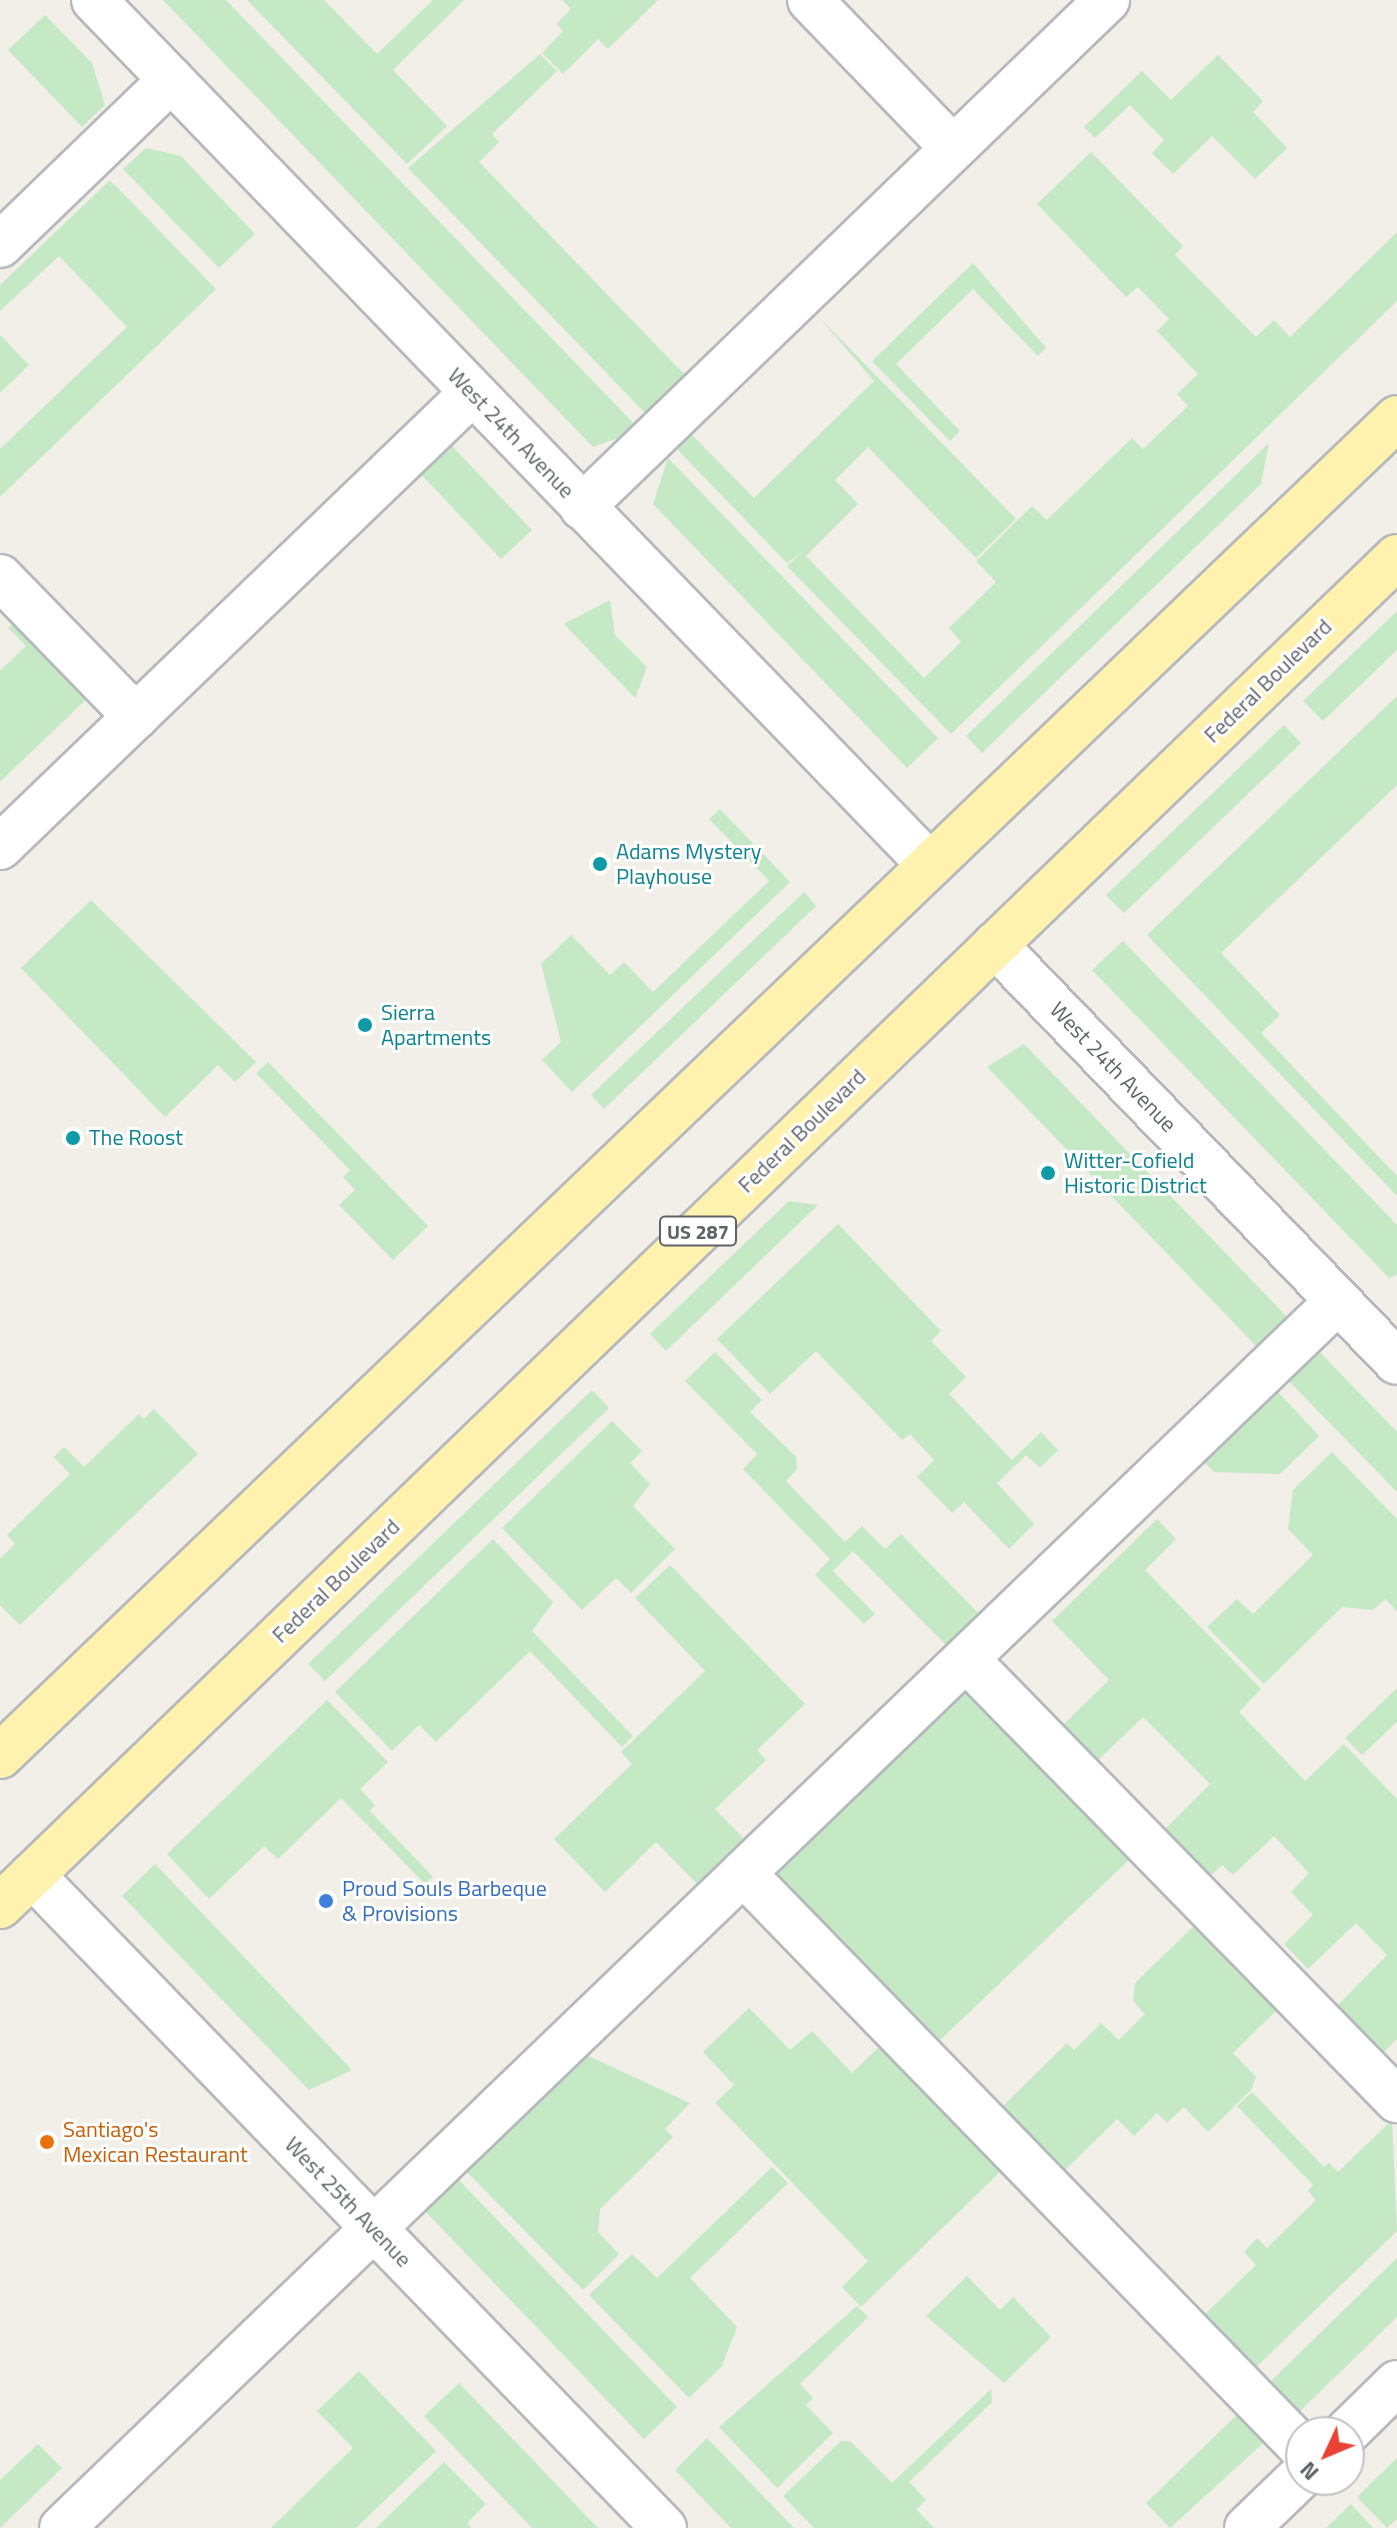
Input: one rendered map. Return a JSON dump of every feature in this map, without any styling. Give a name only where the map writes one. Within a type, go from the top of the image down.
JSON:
[{"type":"main road","points":[[0,1756],[1397,418]]},
{"type":"main road","name":"Federal Boulevard","points":[[0,1906],[1397,557]]},
{"type":"street","name":"West 24th Avenue","points":[[94,0],[930,865]]},
{"type":"street","points":[[810,0],[953,148]]},
{"type":"street","points":[[582,507],[1107,0]]},
{"type":"street","points":[[0,245],[171,80]]},
{"type":"street","points":[[0,847],[472,393]]},
{"type":"street","points":[[0,577],[136,717]]},
{"type":"street","name":"West 24th Avenue","points":[[995,945],[1397,1362]]},
{"type":"street","points":[[62,2528],[1338,1301]]},
{"type":"street","points":[[966,1659],[1397,2100]]},
{"type":"street","points":[[743,1873],[1285,2431]]},
{"type":"street","name":"West 25th Avenue","points":[[32,1875],[664,2528]]},
{"type":"street","points":[[1363,2416],[1397,2383]]},
{"type":"street","points":[[1247,2528],[1285,2491]]},
{"type":"green space","points":[[163,0],[226,0],[640,430],[593,447]]},
{"type":"green space","points":[[247,0],[324,0],[377,54],[433,0],[464,0],[393,70],[447,126],[407,164]]},
{"type":"green space","points":[[562,0],[658,0],[608,49],[598,39],[563,74],[542,53],[563,31],[556,24],[571,9]]},
{"type":"green space","points":[[45,15],[92,63],[105,105],[82,127],[8,50]]},
{"type":"green space","points":[[540,54],[557,71],[492,134],[499,142],[479,162],[688,378],[648,416],[408,168]]},
{"type":"green space","points":[[1218,55],[1263,101],[1253,112],[1287,148],[1255,179],[1212,136],[1173,174],[1152,153],[1164,140],[1130,105],[1095,138],[1084,127],[1142,71],[1171,100]]},
{"type":"green space","points":[[146,148],[181,156],[255,234],[219,268],[123,169]]},
{"type":"green space","points":[[1091,152],[1183,246],[1175,255],[1256,337],[1274,320],[1290,337],[1397,232],[1397,301],[951,734],[787,566],[803,551],[787,563],[675,447],[690,433],[754,498],[874,381],[817,315],[1016,519],[976,558],[868,447],[835,480],[858,504],[806,556],[924,678],[961,642],[949,628],[996,582],[976,561],[1032,506],[1047,520],[1132,438],[1143,449],[1188,406],[1177,394],[1198,374],[1157,331],[1169,319],[1138,287],[1126,297],[1037,204]]},
{"type":"green space","points":[[110,180],[216,289],[0,497],[0,449],[127,327],[59,256],[0,311],[0,285]]},
{"type":"green space","points":[[973,263],[1046,348],[1038,356],[973,289],[896,364],[960,431],[950,441],[872,361]]},
{"type":"green space","points":[[0,335],[29,365],[0,393]]},
{"type":"green space","points":[[449,443],[532,530],[501,559],[419,472]]},
{"type":"green space","points":[[1269,443],[1261,484],[982,753],[966,736]]},
{"type":"green space","points":[[668,458],[938,738],[907,768],[653,504]]},
{"type":"green space","points":[[610,600],[615,635],[647,667],[635,698],[564,624]]},
{"type":"green space","points":[[1397,611],[1397,650],[1323,721],[1303,701]]},
{"type":"green space","points":[[23,613],[97,689],[0,782],[0,671],[26,646],[8,628]]},
{"type":"green space","points":[[1397,696],[1397,785],[1221,953],[1280,1015],[1261,1033],[1397,1176],[1397,1196],[1147,935]]},
{"type":"green space","points":[[1284,725],[1301,743],[1124,913],[1106,895]]},
{"type":"green space","points":[[720,809],[790,882],[572,1092],[542,1060],[561,1042],[541,964],[571,935],[610,975],[624,962],[653,992],[769,881],[709,819]]},
{"type":"green space","points":[[804,892],[816,906],[604,1109],[591,1095]]},
{"type":"green space","points":[[91,900],[256,1062],[235,1082],[218,1065],[165,1117],[21,968]]},
{"type":"green space","points":[[1123,941],[1397,1225],[1397,1275],[1389,1278],[1092,970]]},
{"type":"green space","points":[[1024,1044],[1291,1321],[1261,1351],[987,1067]]},
{"type":"green space","points":[[268,1062],[428,1226],[393,1260],[339,1205],[355,1190],[343,1177],[350,1170],[256,1073]]},
{"type":"green space","points":[[789,1201],[818,1205],[666,1351],[650,1334]]},
{"type":"green space","points":[[838,1224],[941,1331],[931,1341],[966,1377],[949,1394],[1012,1460],[1041,1432],[1058,1450],[1040,1468],[1026,1455],[997,1483],[1034,1524],[1009,1549],[964,1502],[952,1513],[917,1477],[934,1460],[910,1434],[902,1440],[816,1351],[770,1394],[717,1339]]},
{"type":"green space","points":[[1314,1346],[1397,1432],[1397,1492],[1283,1375]]},
{"type":"green space","points":[[715,1352],[762,1400],[750,1412],[796,1457],[797,1469],[786,1481],[845,1542],[862,1526],[885,1549],[901,1534],[980,1615],[947,1646],[853,1551],[833,1571],[875,1614],[864,1624],[815,1575],[830,1559],[743,1469],[757,1454],[685,1381]]},
{"type":"green space","points":[[592,1390],[609,1408],[325,1681],[308,1664]]},
{"type":"green space","points":[[1277,1391],[1319,1436],[1280,1474],[1214,1472],[1204,1462]]},
{"type":"green space","points":[[154,1409],[198,1454],[20,1625],[0,1605],[0,1559],[15,1544],[7,1535],[70,1474],[54,1457],[64,1447],[84,1467],[139,1414],[144,1419]]},
{"type":"green space","points":[[612,1421],[642,1451],[630,1463],[650,1484],[633,1506],[675,1549],[631,1593],[616,1578],[582,1610],[502,1528]]},
{"type":"green space","points":[[1332,1452],[1397,1519],[1397,1611],[1385,1599],[1373,1610],[1342,1607],[1264,1684],[1207,1627],[1237,1599],[1253,1614],[1313,1555],[1288,1529],[1293,1490]]},
{"type":"green space","points":[[1157,1519],[1176,1539],[1145,1570],[1261,1689],[1239,1712],[1305,1781],[1344,1744],[1397,1799],[1397,2039],[1381,2055],[1335,2008],[1387,1955],[1356,1923],[1308,1969],[1284,1944],[1313,1915],[1291,1892],[1309,1873],[1274,1836],[1233,1875],[1222,1865],[1205,1881],[1159,1835],[1210,1784],[1143,1717],[1097,1761],[1062,1726],[1109,1680],[1052,1621]]},
{"type":"green space","points":[[493,1539],[553,1602],[532,1631],[633,1736],[622,1747],[530,1651],[436,1742],[419,1725],[392,1751],[335,1692]]},
{"type":"green space","points":[[670,1565],[805,1704],[757,1750],[766,1760],[715,1809],[750,1845],[703,1890],[656,1842],[605,1892],[554,1839],[632,1764],[621,1752],[705,1671],[635,1598]]},
{"type":"green space","points":[[970,1681],[1136,1853],[934,2046],[769,1873]]},
{"type":"green space","points":[[1397,1688],[1397,1722],[1362,1755],[1345,1738]]},
{"type":"green space","points":[[327,1700],[388,1762],[360,1789],[375,1805],[370,1811],[433,1877],[425,1884],[341,1798],[278,1859],[264,1846],[209,1899],[167,1854]]},
{"type":"green space","points":[[155,1864],[352,2070],[309,2090],[122,1896]]},
{"type":"green space","points":[[1195,1925],[1277,2010],[1233,2053],[1256,2077],[1251,2090],[1208,2132],[1184,2107],[1167,2123],[1157,2113],[1134,2136],[1117,2119],[1060,2175],[998,2111],[1067,2043],[1074,2050],[1101,2023],[1119,2040],[1145,2014],[1133,2001],[1135,1983]]},
{"type":"green space","points":[[749,2008],[790,2050],[812,2031],[852,2073],[881,2045],[1002,2170],[861,2307],[842,2287],[868,2261],[715,2103],[734,2085],[703,2052]]},
{"type":"green space","points":[[580,2052],[690,2103],[665,2129],[673,2137],[600,2209],[598,2232],[619,2254],[583,2290],[463,2168]]},
{"type":"green space","points":[[1252,2092],[1324,2167],[1329,2163],[1338,2172],[1392,2120],[1397,2231],[1251,2372],[1200,2319],[1256,2265],[1244,2252],[1257,2238],[1267,2248],[1316,2200],[1308,2191],[1313,2185],[1237,2106]]},
{"type":"green space","points":[[772,2167],[788,2183],[690,2278],[737,2327],[722,2366],[689,2398],[589,2295],[632,2254],[657,2278]]},
{"type":"green space","points":[[457,2178],[677,2407],[644,2439],[424,2210]]},
{"type":"green space","points":[[1397,2258],[1397,2317],[1297,2414],[1268,2384]]},
{"type":"green space","points":[[967,2276],[1000,2310],[1013,2297],[1051,2337],[1004,2383],[926,2316]]},
{"type":"green space","points":[[857,2306],[868,2317],[800,2384],[813,2398],[806,2405],[833,2433],[777,2488],[719,2427]]},
{"type":"green space","points":[[359,2371],[436,2451],[356,2528],[271,2528],[353,2448],[317,2411]]},
{"type":"green space","points":[[459,2383],[598,2528],[532,2528],[424,2416]]},
{"type":"green space","points":[[991,2389],[992,2402],[909,2482],[926,2500],[916,2509],[934,2528],[814,2528],[783,2496],[841,2441],[850,2441],[892,2483]]},
{"type":"green space","points":[[1244,2408],[1271,2436],[1170,2528],[1146,2503]]},
{"type":"green space","points":[[707,2438],[794,2528],[731,2528],[675,2470]]},
{"type":"green space","points":[[38,2444],[62,2468],[0,2528],[0,2480]]},
{"type":"green space","points":[[1397,2458],[1397,2519],[1387,2528],[1357,2497],[1365,2496],[1365,2489]]},
{"type":"green space","points":[[444,2462],[486,2504],[467,2523],[471,2528],[376,2528]]},
{"type":"green space","points":[[1351,2504],[1373,2528],[1326,2528]]},
{"type":"place","name":"Adams Mystery Playhouse","points":[[600,864]]},
{"type":"place","name":"Sierra Apartments","points":[[365,1025]]},
{"type":"place","name":"The Roost","points":[[73,1138]]},
{"type":"place","name":"Witter-Cofield Historic District","points":[[1048,1173]]},
{"type":"place","name":"Proud Souls Barbeque & Provisions","points":[[326,1901]]},
{"type":"place","name":"Santiago's Mexican Restaurant","points":[[47,2142]]}]
